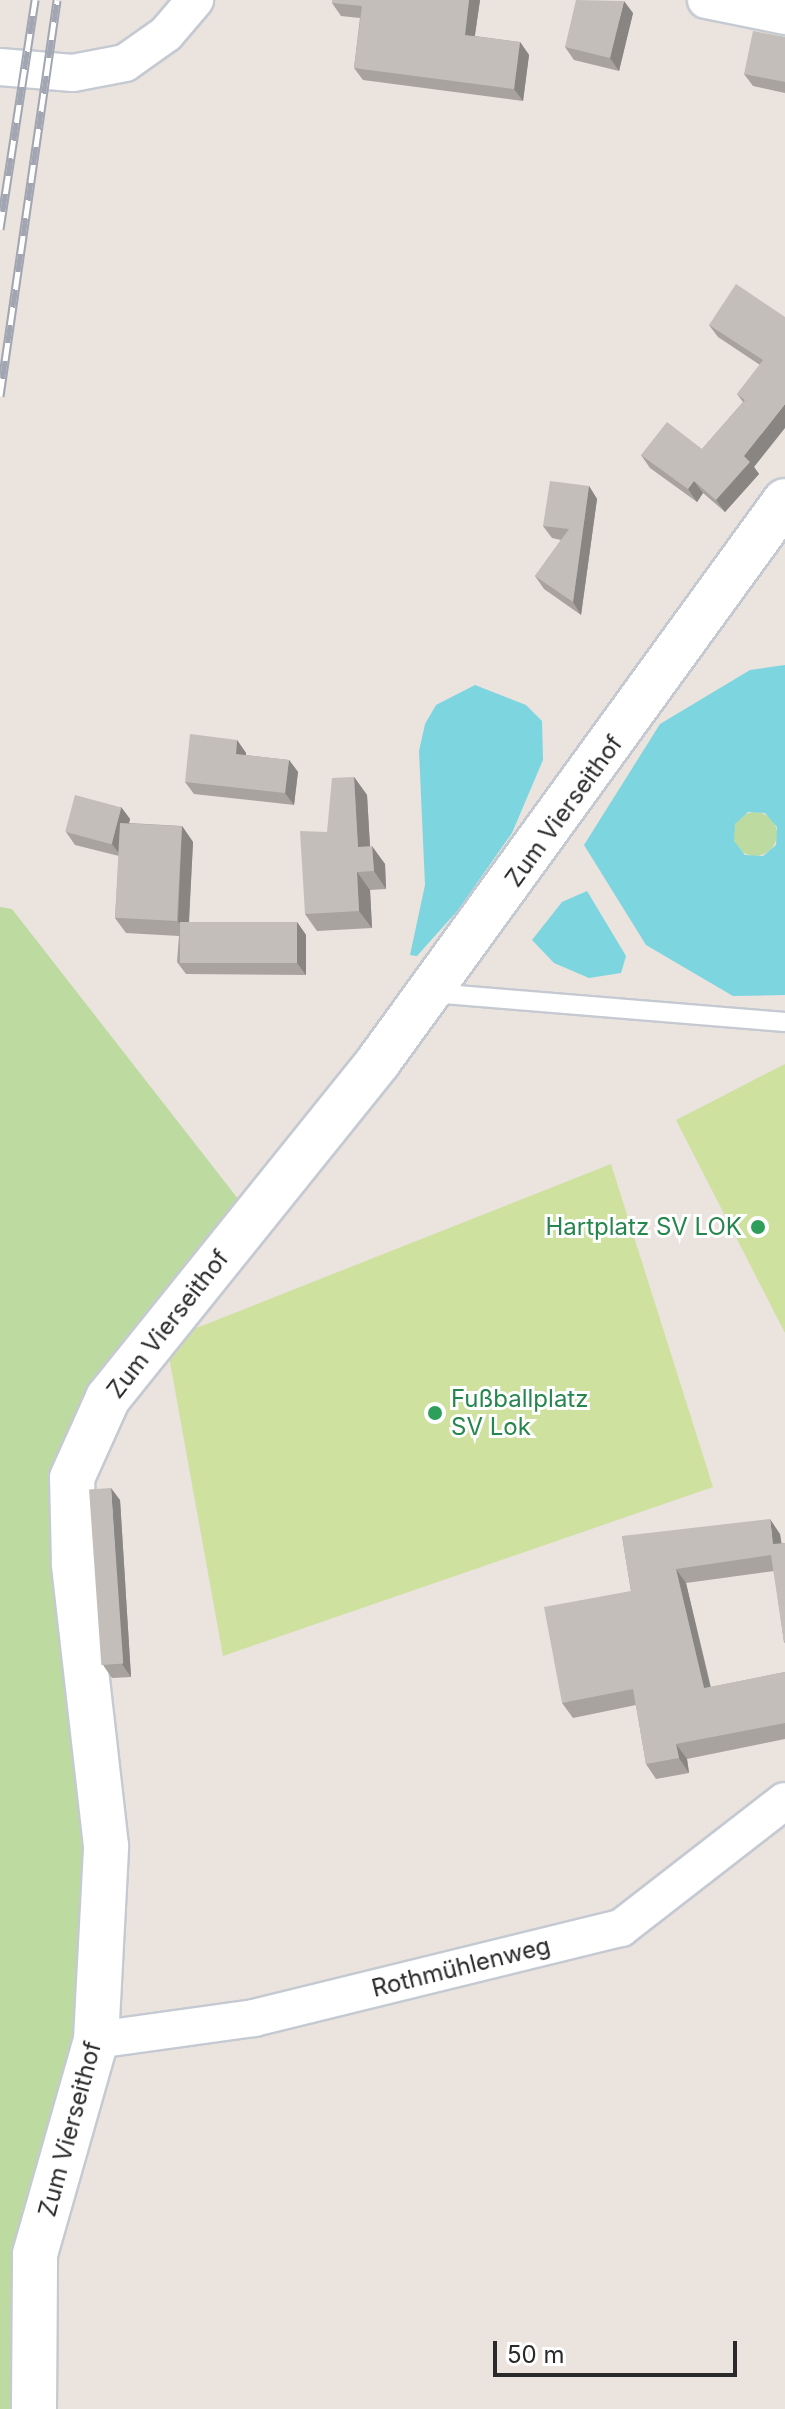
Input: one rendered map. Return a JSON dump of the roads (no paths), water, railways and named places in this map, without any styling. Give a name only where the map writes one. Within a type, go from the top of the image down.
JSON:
[{"type":"street","points":[[0,67],[73,73],[125,63],[166,34],[195,0]]},
{"type":"street","points":[[706,0],[785,16]]},
{"type":"street","name":"Zum Vierseithof","points":[[34,2409],[35,2254],[96,2040],[106,1846],[74,1563],[72,1478],[108,1398],[429,993],[785,501]]},
{"type":"street","name":"Rothmühlenweg","points":[[96,2040],[254,2018],[621,1928],[785,1801]]},
{"type":"lane","points":[[429,993],[785,1022]]},
{"type":"water","points":[[785,665],[785,995],[733,996],[646,945],[584,845],[660,724],[750,670]],"holes":[[[748,812],[765,813],[777,827],[776,845],[763,856],[745,855],[734,841],[735,824]]]},
{"type":"water","points":[[475,685],[526,705],[542,721],[543,760],[512,833],[458,910],[417,956],[410,955],[425,885],[419,751],[425,724],[436,705]]},
{"type":"water","points":[[587,891],[626,956],[621,973],[589,978],[554,963],[532,940],[562,902]]},
{"type":"railway","points":[[0,229],[35,0]]},
{"type":"railway","points":[[0,396],[57,0]]},
{"type":"place","name":"Hartplatz SV LOK","points":[[758,1227]]},
{"type":"place","name":"Fußballplatz SV Lok","points":[[435,1413]]}]
